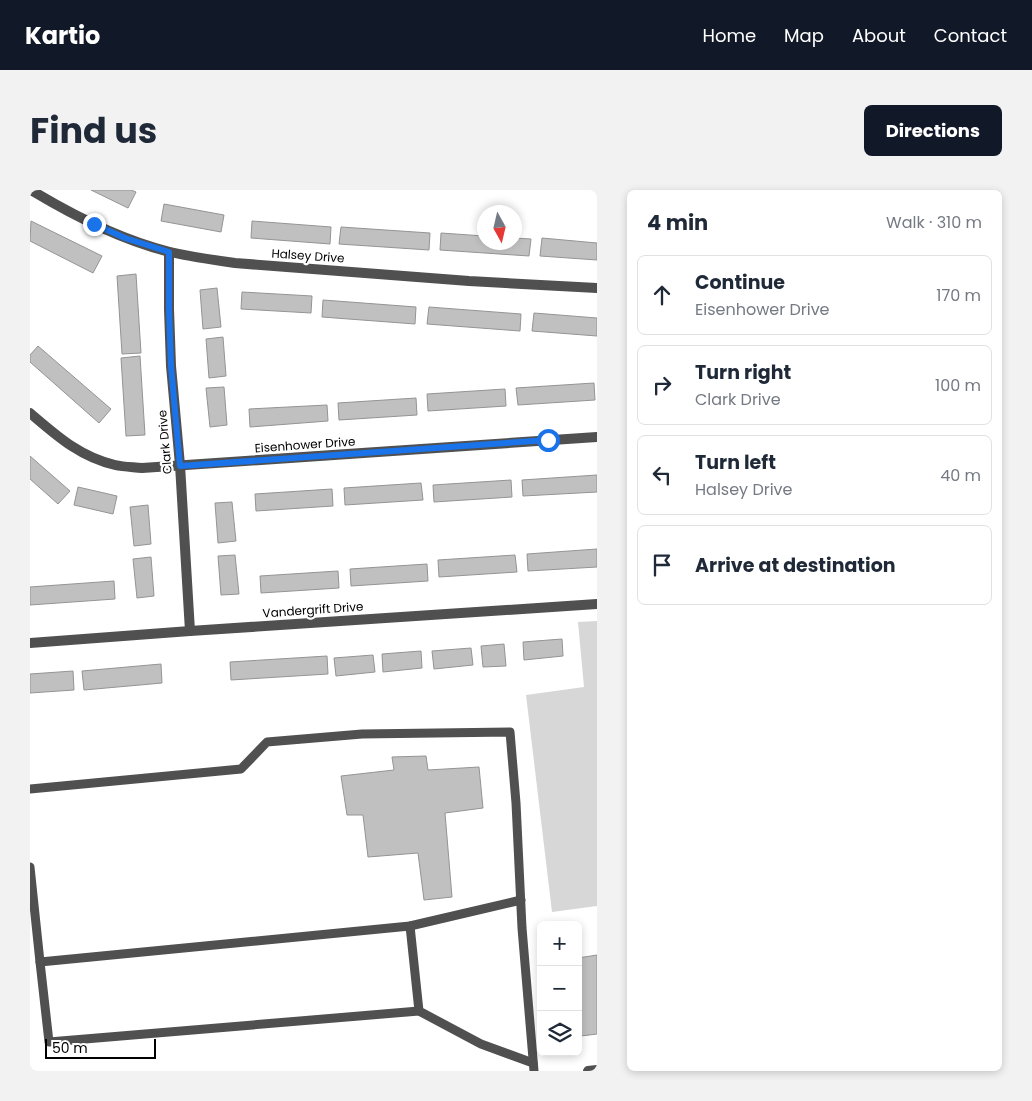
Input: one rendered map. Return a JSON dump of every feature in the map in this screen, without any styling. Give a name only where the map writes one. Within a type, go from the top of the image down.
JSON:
[{"type":"street","name":"Halsey Drive","points":[[31,190],[56,205],[125,238],[169,252],[201,258],[469,280],[597,288]]},
{"type":"street","name":"Clark Drive","points":[[169,252],[171,366],[180,466],[190,630]]},
{"type":"street","name":"Eisenhower Drive","points":[[30,414],[79,452],[97,460],[116,465],[142,468],[597,437]]},
{"type":"street","name":"Vandergrift Drive","points":[[30,643],[190,630],[597,604]]},
{"type":"street","points":[[588,1071],[597,1070]]},
{"type":"lane","points":[[30,789],[241,769],[267,742],[362,734],[510,732],[533,1067],[481,1044],[419,1011],[49,1042],[30,867]]},
{"type":"lane","points":[[40,962],[410,926],[521,900]]},
{"type":"lane","points":[[410,926],[419,1011]]},
{"type":"shaded area","points":[[597,621],[597,906],[552,912],[526,695],[584,687],[578,622]]},
{"type":"building","points":[[91,190],[131,190],[136,192],[128,208]]},
{"type":"building","points":[[164,204],[224,215],[221,232],[161,221]]},
{"type":"building","points":[[31,221],[102,256],[93,273],[30,241]]},
{"type":"building","points":[[252,221],[331,227],[330,244],[251,238]]},
{"type":"building","points":[[341,227],[430,233],[429,250],[339,244]]},
{"type":"building","points":[[441,233],[477,236],[477,250],[522,250],[522,238],[531,239],[529,256],[440,250]]},
{"type":"building","points":[[542,238],[597,243],[597,260],[540,256]]},
{"type":"building","points":[[136,274],[141,353],[122,354],[117,276]]},
{"type":"building","points":[[217,288],[221,327],[203,329],[200,290]]},
{"type":"building","points":[[242,292],[312,296],[311,313],[241,309]]},
{"type":"building","points":[[323,300],[416,307],[415,324],[322,317]]},
{"type":"building","points":[[429,307],[521,314],[520,331],[427,324]]},
{"type":"building","points":[[534,313],[597,318],[597,336],[532,331]]},
{"type":"building","points":[[223,337],[226,376],[209,378],[206,339]]},
{"type":"building","points":[[38,346],[111,409],[99,423],[30,362],[30,355]]},
{"type":"building","points":[[140,356],[145,435],[126,436],[121,358]]},
{"type":"building","points":[[594,383],[595,400],[518,405],[516,388]]},
{"type":"building","points":[[224,387],[227,425],[210,427],[206,388]]},
{"type":"building","points":[[505,389],[506,406],[428,411],[427,394]]},
{"type":"building","points":[[416,398],[417,415],[339,420],[338,403]]},
{"type":"building","points":[[327,405],[328,421],[250,427],[249,409]]},
{"type":"building","points":[[30,456],[70,491],[58,504],[30,479]]},
{"type":"building","points":[[597,475],[597,492],[523,496],[522,480]]},
{"type":"building","points":[[511,480],[512,497],[434,502],[433,485]]},
{"type":"building","points":[[421,483],[423,500],[345,505],[344,488]]},
{"type":"building","points":[[78,487],[117,496],[113,514],[74,505]]},
{"type":"building","points":[[332,489],[333,506],[256,511],[255,494]]},
{"type":"building","points":[[232,502],[236,541],[218,543],[215,503]]},
{"type":"building","points":[[148,505],[151,544],[134,546],[130,507]]},
{"type":"building","points":[[597,549],[597,567],[528,571],[527,554]]},
{"type":"building","points":[[235,555],[239,594],[221,595],[218,556]]},
{"type":"building","points":[[515,555],[517,572],[439,577],[438,560]]},
{"type":"building","points":[[151,557],[154,596],[137,598],[133,559]]},
{"type":"building","points":[[427,564],[428,581],[351,586],[350,569]]},
{"type":"building","points":[[338,571],[339,588],[261,593],[260,576]]},
{"type":"building","points":[[114,581],[115,599],[30,605],[30,587]]},
{"type":"building","points":[[562,639],[563,656],[524,660],[523,642]]},
{"type":"building","points":[[504,644],[506,666],[483,667],[481,646]]},
{"type":"building","points":[[471,648],[473,665],[434,669],[432,651]]},
{"type":"building","points":[[421,651],[422,668],[383,672],[382,654]]},
{"type":"building","points":[[373,655],[375,672],[336,676],[334,658]]},
{"type":"building","points":[[327,656],[328,674],[231,680],[230,662]]},
{"type":"building","points":[[161,664],[162,683],[84,690],[82,671]]},
{"type":"building","points":[[73,671],[74,690],[30,693],[30,674]]},
{"type":"building","points":[[426,756],[428,770],[479,767],[483,808],[445,813],[452,897],[424,900],[418,853],[368,857],[363,815],[347,815],[341,776],[394,770],[392,757]]},
{"type":"building","points":[[597,955],[597,1034],[582,1036],[582,966],[582,957]]},
{"type":"route","points":[[94,224],[125,238],[169,252],[171,366],[180,466],[548,440]]}]
